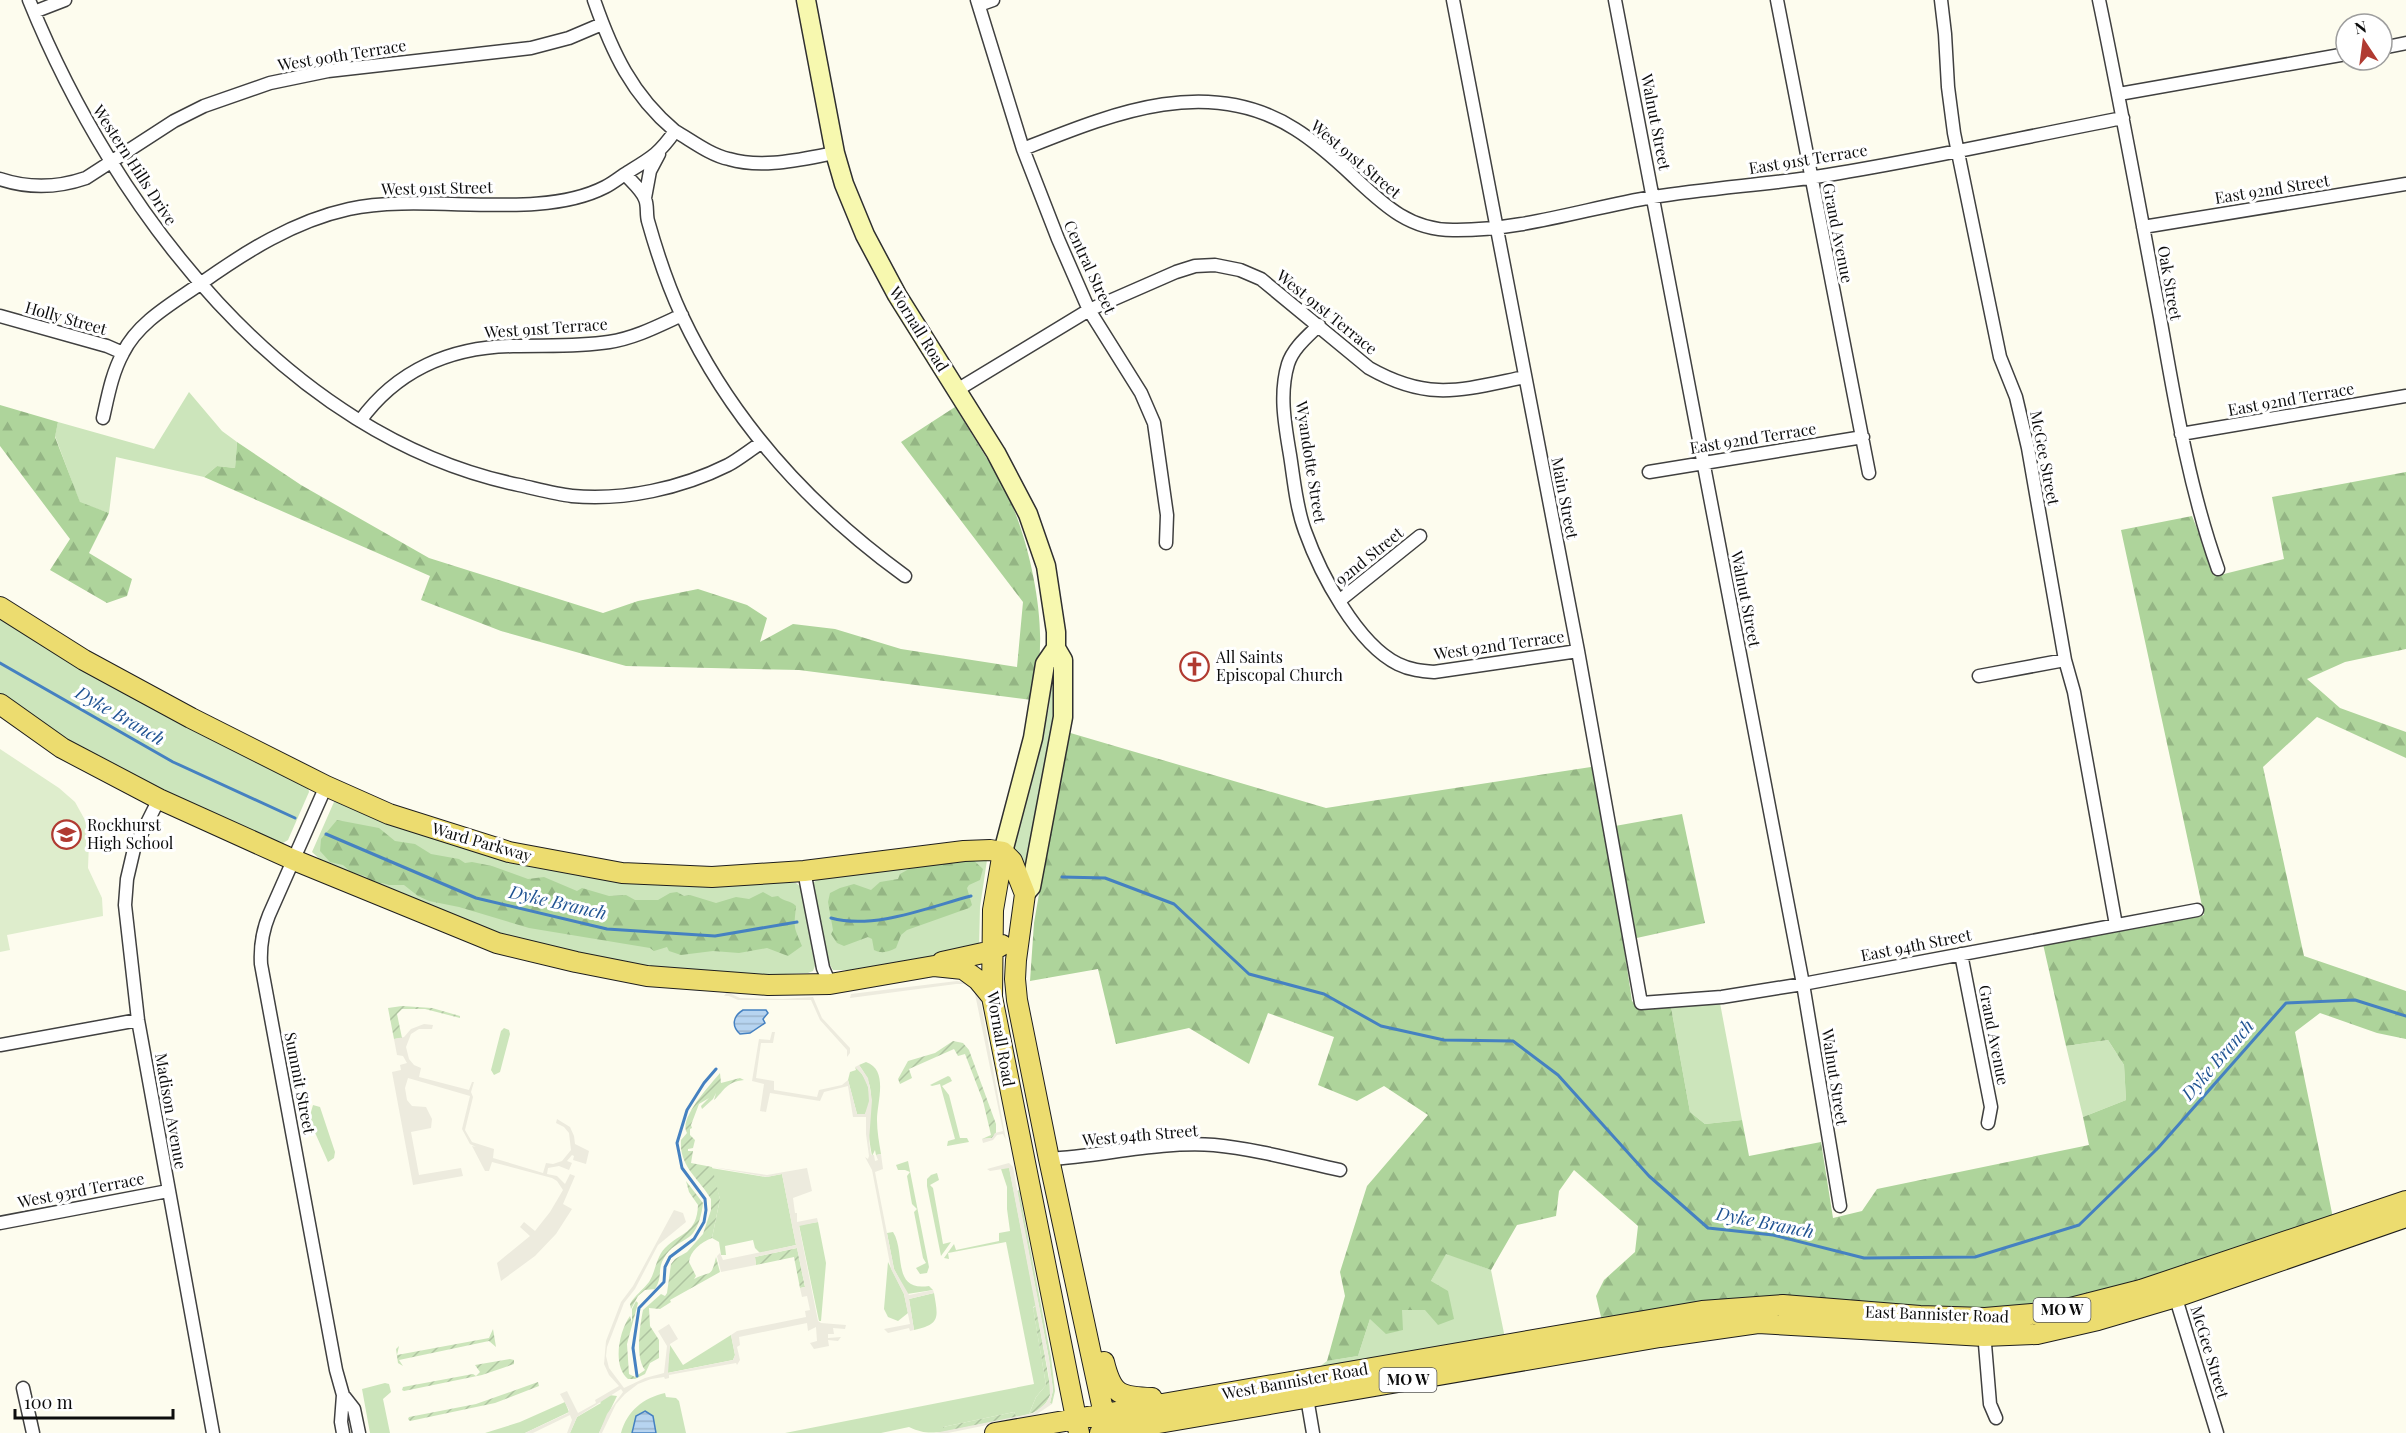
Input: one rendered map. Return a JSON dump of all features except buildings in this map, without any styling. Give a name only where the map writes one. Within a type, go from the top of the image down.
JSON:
[{"type":"main road","name":"Wornall Road","points":[[806,0],[835,153],[854,208],[875,256],[1020,496],[1038,539],[1046,566],[1052,598],[1056,648],[1063,660],[1063,717],[1031,887],[1025,894],[1018,933],[1015,979],[1017,1000],[1048,1159],[1080,1295],[1105,1428]]},
{"type":"main road","name":"Ward Parkway","points":[[0,607],[94,665],[190,718],[326,786],[388,814],[510,852],[622,873],[712,878],[804,872],[963,851],[1003,852]]},
{"type":"main road","name":"Wornall Road","points":[[1056,648],[1045,664],[1033,738],[1003,852],[993,910],[992,997],[1077,1425]]},
{"type":"main road","points":[[0,704],[62,747],[159,799],[294,860],[496,943],[576,963],[659,977],[768,985],[830,984],[934,966],[963,969],[978,980],[992,997]]},
{"type":"main road","points":[[1003,852],[1012,861],[1025,894]]},
{"type":"main road","points":[[934,966],[946,960],[998,949],[1018,933]]},
{"type":"main road","name":"East Bannister Road","points":[[1706,1320],[1984,1328],[2037,1334],[2098,1320],[2173,1288],[2406,1201]]},
{"type":"main road","name":"East Bannister Road","points":[[2173,1288],[2406,1217]]},
{"type":"main road","points":[[1080,1295],[1091,1310],[1109,1384],[1126,1396],[1188,1398]]},
{"type":"main road","name":"West Bannister Road","points":[[995,1433],[1077,1425],[1140,1429],[1305,1388],[1706,1320]]},
{"type":"main road","name":"West Bannister Road","points":[[1105,1428],[1188,1398],[1305,1388]]},
{"type":"street","name":"Western Hills Drive","points":[[29,0],[73,98],[110,162],[150,222],[200,284],[256,340],[312,387],[360,421],[414,452],[453,467],[499,481],[571,496],[628,495],[672,486],[730,464],[761,443]]},
{"type":"street","points":[[34,12],[65,0]]},
{"type":"street","points":[[594,0],[602,24],[638,94],[660,119],[675,131],[727,159],[742,162],[784,162],[835,153]]},
{"type":"street","points":[[978,3],[993,0]]},
{"type":"street","name":"Main Street","points":[[1453,0],[1578,651],[1641,1003]]},
{"type":"street","name":"Walnut Street","points":[[1615,0],[1803,984],[1840,1206]]},
{"type":"street","name":"Grand Avenue","points":[[1777,0],[1869,473]]},
{"type":"street","name":"McGee Street","points":[[1941,0],[1948,87],[1958,150],[2000,357],[2016,397],[2028,448],[2065,660],[2074,692],[2116,925]]},
{"type":"street","name":"Oak Street","points":[[2099,0],[2119,94],[2181,434],[2197,506],[2218,569]]},
{"type":"street","name":"Central Street","points":[[978,3],[1023,149],[1058,239],[1089,310],[1141,393],[1154,423],[1167,515],[1166,543]]},
{"type":"street","name":"West 90th Terrace","points":[[0,180],[26,186],[50,187],[86,178],[174,121],[204,106],[270,83],[328,71],[531,48],[569,38],[602,24]]},
{"type":"street","points":[[2119,94],[2334,56]]},
{"type":"street","name":"West 91st Street","points":[[1023,149],[1087,123],[1159,103],[1192,101],[1228,104],[1262,113],[1295,128],[1341,165],[1390,210],[1411,223],[1451,231],[1496,228]]},
{"type":"street","name":"East 91st Terrace","points":[[1496,228],[1654,197],[1810,178],[2123,118]]},
{"type":"street","name":"West 91st Street","points":[[103,418],[110,387],[123,353],[140,330],[200,284],[272,239],[303,224],[349,209],[397,203],[523,204],[553,202],[604,188],[660,152],[675,131]]},
{"type":"street","points":[[660,152],[650,171],[645,198],[647,218],[682,315],[718,382],[761,443],[798,486],[866,548],[905,576]]},
{"type":"street","points":[[625,174],[645,198]]},
{"type":"street","name":"East 92nd Street","points":[[2143,227],[2406,184]]},
{"type":"street","name":"West 91st Terrace","points":[[957,390],[1089,310],[1176,272],[1196,266],[1215,265],[1240,270],[1262,279],[1369,368],[1411,387],[1434,391],[1456,391],[1525,377]]},
{"type":"street","name":"West 91st Terrace","points":[[360,421],[374,402],[392,385],[417,369],[441,358],[489,347],[574,346],[610,341],[633,336],[682,315]]},
{"type":"street","name":"Holly Street","points":[[0,316],[123,353]]},
{"type":"street","name":"Wyandotte Street","points":[[1319,325],[1298,346],[1288,362],[1283,387],[1297,499],[1304,530],[1325,579],[1357,627],[1381,653],[1398,664],[1425,671]]},
{"type":"street","name":"East 92nd Terrace","points":[[2181,434],[2406,396]]},
{"type":"street","name":"East 92nd Terrace","points":[[1649,472],[1863,437]]},
{"type":"street","name":"92nd Street","points":[[1339,601],[1420,536]]},
{"type":"street","name":"West 92nd Terrace","points":[[1425,671],[1434,672],[1578,651]]},
{"type":"street","points":[[1979,676],[2065,660]]},
{"type":"street","name":"Summit Street","points":[[326,786],[263,930],[261,964],[336,1370],[344,1395],[354,1409],[359,1433]]},
{"type":"street","name":"Madison Avenue","points":[[159,799],[134,849],[127,879],[125,905],[138,1020],[213,1433]]},
{"type":"street","points":[[804,872],[823,968],[830,984]]},
{"type":"street","name":"East 94th Street","points":[[1641,1003],[1722,997],[1803,984],[2197,910]]},
{"type":"street","name":"Grand Avenue","points":[[1961,954],[1991,1107],[1988,1123]]},
{"type":"street","points":[[0,1045],[138,1020]]},
{"type":"street","name":"West 94th Street","points":[[1048,1159],[1183,1145],[1213,1145],[1340,1170]]},
{"type":"street","name":"West 93rd Terrace","points":[[0,1223],[168,1191]]},
{"type":"street","name":"McGee Street","points":[[2173,1288],[2217,1433]]},
{"type":"street","points":[[1984,1328],[1990,1404],[1996,1418]]},
{"type":"street","points":[[23,1388],[33,1433]]},
{"type":"street","points":[[1305,1388],[1312,1433]]},
{"type":"street","name":"Summit Street","points":[[343,1433],[341,1422],[344,1395]]},
{"type":"green space","points":[[189,392],[222,431],[237,442],[235,468],[217,466],[204,477],[116,457],[109,513],[80,503],[55,436],[58,422],[154,449]]},
{"type":"green space","points":[[0,405],[58,422],[55,437],[80,502],[109,513],[89,553],[132,579],[127,596],[107,603],[50,570],[70,539],[0,446]]},
{"type":"green space","points":[[955,407],[1003,486],[1025,542],[1035,585],[1040,627],[1039,660],[1032,700],[799,670],[626,666],[501,631],[421,600],[430,576],[204,477],[217,466],[235,468],[237,442],[301,485],[429,558],[603,613],[638,601],[698,589],[747,605],[767,618],[760,642],[793,624],[835,629],[901,649],[1017,667],[1023,602],[901,442]]},
{"type":"green space","points":[[2406,472],[2406,649],[2345,662],[2307,679],[2340,708],[2406,732],[2406,758],[2317,717],[2263,767],[2304,956],[2406,991],[2406,1039],[2377,1033],[2320,1013],[2295,1032],[2333,1218],[2132,1287],[2043,1307],[1602,1321],[1596,1296],[1604,1280],[1635,1252],[1638,1226],[1574,1170],[1559,1191],[1556,1216],[1517,1225],[1491,1270],[1446,1254],[1431,1281],[1448,1291],[1454,1319],[1438,1325],[1425,1310],[1402,1310],[1403,1330],[1386,1334],[1370,1319],[1358,1356],[1327,1361],[1345,1296],[1340,1272],[1367,1186],[1428,1115],[1384,1086],[1357,1101],[1318,1085],[1334,1037],[1268,1013],[1249,1064],[1189,1028],[1116,1044],[1098,969],[1030,981],[1034,923],[1067,732],[1326,808],[1604,765],[1615,826],[1682,814],[1705,923],[1623,941],[1632,1001],[1640,1009],[1671,1007],[1690,1112],[1705,1124],[1742,1120],[1749,1156],[1821,1142],[1833,1218],[1862,1211],[1877,1189],[2089,1145],[2083,1117],[2126,1100],[2124,1065],[2108,1040],[2066,1046],[2043,944],[2204,915],[2121,530],[2192,516],[2216,576],[2284,559],[2272,497]]},
{"type":"green space","points":[[0,613],[308,787],[309,792],[288,840],[283,843],[275,841],[141,782],[64,741],[0,699]]},
{"type":"green space","points":[[1057,657],[1054,711],[1027,871],[1022,860],[1011,848],[1049,708],[1053,658]]},
{"type":"green space","points":[[0,749],[59,788],[75,802],[85,820],[89,842],[88,868],[102,898],[103,916],[7,935],[10,950],[0,952]]},
{"type":"green space","points":[[340,800],[490,855],[796,883],[801,887],[815,966],[813,971],[808,973],[761,975],[641,967],[511,939],[324,863],[312,852],[334,802]]},
{"type":"green space","points":[[337,820],[379,828],[395,841],[415,844],[431,854],[459,859],[465,863],[492,866],[528,879],[544,877],[577,891],[582,888],[609,896],[626,895],[635,900],[658,900],[677,892],[684,896],[690,895],[716,903],[736,897],[749,899],[763,892],[772,897],[778,896],[796,906],[795,926],[802,946],[788,956],[767,948],[739,953],[713,951],[681,955],[669,951],[667,947],[654,951],[650,948],[529,928],[459,907],[429,901],[404,885],[376,884],[365,876],[351,872],[343,865],[330,862],[320,851],[321,839]]},
{"type":"green space","points":[[976,856],[987,860],[980,907],[979,950],[859,970],[833,970],[823,941],[813,883],[822,876]]},
{"type":"green space","points":[[970,857],[983,869],[980,880],[967,888],[972,905],[969,908],[907,930],[901,935],[896,948],[885,952],[874,950],[872,939],[868,937],[844,946],[837,943],[831,934],[833,930],[828,902],[830,893],[854,884],[871,890],[880,882],[898,879],[900,874],[916,865]]},
{"type":"green space","points":[[1720,1003],[1742,1120],[1705,1124],[1690,1112],[1671,1007]]},
{"type":"green space","points":[[402,1006],[432,1008],[460,1016],[460,1018],[425,1009],[402,1009],[397,1014],[402,1038],[394,1039],[388,1008]]},
{"type":"green space","points":[[504,1028],[509,1030],[510,1034],[500,1072],[494,1075],[491,1070],[501,1031]]},
{"type":"green space","points":[[2108,1040],[2124,1065],[2126,1100],[2083,1117],[2066,1046]]},
{"type":"green space","points":[[953,1041],[963,1043],[969,1050],[996,1124],[996,1133],[992,1138],[982,1139],[991,1135],[983,1101],[965,1054],[958,1056],[954,1049],[909,1069],[912,1078],[900,1084],[898,1079],[908,1061],[935,1053]]},
{"type":"green space","points":[[866,1062],[873,1066],[880,1079],[877,1120],[881,1154],[876,1155],[875,1150],[872,1156],[869,1131],[871,1092],[868,1080],[859,1065]]},
{"type":"green space","points":[[855,1067],[864,1077],[869,1089],[869,1102],[865,1114],[857,1114],[848,1080],[850,1072],[856,1070]]},
{"type":"green space","points":[[720,1073],[721,1083],[740,1078],[744,1080],[726,1087],[714,1100],[716,1093],[702,1109],[701,1106],[709,1098],[699,1104],[690,1129],[690,1135],[695,1140],[693,1148],[688,1151],[693,1151],[691,1163],[712,1167],[720,1199],[712,1238],[697,1247],[691,1254],[689,1262],[696,1276],[694,1279],[710,1273],[716,1257],[720,1272],[670,1300],[671,1302],[660,1309],[649,1308],[650,1326],[659,1340],[659,1358],[650,1363],[645,1374],[635,1379],[628,1379],[620,1366],[619,1348],[623,1330],[630,1316],[632,1323],[632,1309],[636,1301],[638,1303],[627,1344],[629,1374],[635,1377],[645,1370],[639,1350],[643,1310],[661,1294],[665,1296],[671,1264],[687,1252],[703,1234],[711,1210],[711,1199],[683,1158],[681,1140],[687,1133],[685,1127],[691,1111]]},
{"type":"green space","points":[[948,1076],[952,1081],[942,1086],[949,1095],[960,1138],[967,1138],[969,1142],[947,1146],[948,1141],[955,1139],[940,1084],[930,1085]]},
{"type":"green space","points":[[313,1105],[320,1107],[335,1152],[334,1158],[328,1162],[309,1119]]},
{"type":"green space","points":[[908,1161],[929,1267],[927,1273],[920,1274],[916,1268],[926,1263],[914,1212],[917,1209],[912,1204],[907,1176],[910,1172],[898,1170],[896,1165]]},
{"type":"green space","points":[[1009,1167],[1036,1306],[1033,1307],[1046,1385],[1036,1397],[1029,1414],[1017,1417],[1014,1412],[943,1427],[943,1432],[925,1432],[909,1427],[881,1433],[785,1433],[1034,1384],[1006,1242],[948,1253],[949,1259],[944,1258],[954,1244],[956,1250],[999,1241],[999,1233],[1010,1231],[1007,1187],[1001,1169]]},
{"type":"green space","points":[[711,1168],[766,1177],[782,1174],[796,1245],[760,1253],[755,1248],[753,1240],[725,1246],[726,1255],[721,1255],[719,1242],[712,1238],[720,1199]]},
{"type":"green space","points":[[937,1173],[939,1180],[930,1185],[933,1188],[943,1244],[951,1242],[941,1256],[927,1186],[927,1179]]},
{"type":"green space","points":[[686,1181],[703,1203],[701,1217],[692,1234],[666,1254],[655,1289],[645,1290],[638,1296],[631,1309],[630,1304],[649,1282],[662,1252],[695,1222],[698,1205],[689,1192]]},
{"type":"green space","points":[[1019,1190],[1051,1357],[1055,1391],[1052,1404],[1050,1403],[1053,1390],[1049,1359],[1017,1191]]},
{"type":"green space","points":[[818,1222],[826,1263],[821,1321],[819,1321],[799,1225]]},
{"type":"green space","points":[[893,1232],[897,1240],[904,1277],[909,1283],[929,1286],[933,1290],[907,1294],[894,1269],[887,1233]]},
{"type":"green space","points":[[797,1248],[805,1287],[800,1288],[794,1257],[756,1265],[755,1257]]},
{"type":"green space","points":[[1446,1253],[1491,1270],[1505,1338],[1318,1368],[1327,1361],[1358,1356],[1370,1319],[1402,1310],[1425,1310],[1431,1281]]},
{"type":"green space","points":[[888,1262],[904,1294],[908,1313],[898,1321],[888,1317],[884,1309]]},
{"type":"green space","points":[[934,1293],[936,1318],[929,1325],[914,1330],[909,1299]]},
{"type":"green space","points":[[1036,1306],[1051,1391],[1043,1406],[1029,1414],[1036,1397],[1046,1385],[1033,1308]]},
{"type":"green space","points":[[493,1329],[496,1347],[489,1341],[399,1360],[403,1366],[398,1363],[396,1349],[399,1346],[397,1355],[489,1338]]},
{"type":"green space","points":[[731,1335],[735,1355],[733,1360],[667,1373],[670,1345],[683,1365]]},
{"type":"green space","points":[[514,1360],[514,1364],[482,1375],[402,1390],[403,1387],[473,1374],[476,1376],[480,1372],[475,1365]]},
{"type":"green space","points":[[538,1382],[539,1386],[495,1403],[410,1421],[408,1419],[476,1404]]},
{"type":"green space","points":[[389,1384],[391,1392],[383,1399],[390,1433],[370,1433],[362,1389]]},
{"type":"green space","points":[[665,1393],[666,1397],[676,1398],[679,1401],[686,1433],[656,1433],[653,1416],[645,1411],[633,1426],[632,1433],[621,1433],[627,1418],[637,1407],[650,1398]]},
{"type":"green space","points":[[609,1395],[617,1396],[599,1433],[570,1433],[577,1417],[601,1403],[599,1401]]},
{"type":"green space","points":[[565,1402],[569,1412],[525,1433],[485,1433],[520,1422]]},
{"type":"green space","points":[[1014,1412],[1017,1417],[943,1432],[943,1427]]},
{"type":"shaded area","points":[[957,981],[966,982],[979,992],[1006,1140],[1003,1134],[983,1143],[982,1139],[992,1138],[995,1133],[1003,1131],[974,989],[964,984],[956,984],[850,998],[851,994]]},
{"type":"shaded area","points":[[727,992],[740,998],[813,997],[822,1018],[850,1048],[850,1053],[847,1057],[847,1050],[820,1020],[811,1000],[738,1000],[724,996]]},
{"type":"shaded area","points":[[424,1024],[433,1025],[432,1029],[419,1029],[411,1034],[406,1047],[409,1059],[421,1068],[419,1077],[469,1090],[474,1082],[465,1130],[472,1142],[494,1149],[493,1158],[543,1173],[546,1163],[553,1164],[562,1161],[571,1150],[569,1133],[556,1123],[557,1119],[570,1127],[575,1144],[589,1151],[586,1164],[573,1160],[572,1155],[567,1161],[572,1163],[569,1170],[559,1166],[548,1168],[547,1174],[557,1176],[565,1184],[570,1174],[575,1176],[563,1204],[572,1209],[556,1234],[535,1256],[501,1281],[497,1263],[530,1236],[520,1227],[524,1222],[535,1231],[563,1190],[552,1178],[492,1162],[489,1171],[485,1171],[472,1146],[476,1147],[470,1144],[462,1129],[470,1096],[408,1078],[405,1088],[407,1100],[412,1106],[426,1107],[432,1119],[431,1128],[411,1132],[419,1175],[461,1168],[463,1176],[413,1185],[392,1072],[401,1070],[400,1065],[407,1063],[403,1056],[397,1055],[394,1039],[404,1037],[411,1029]]},
{"type":"shaded area","points":[[772,1032],[775,1032],[773,1043],[761,1043],[756,1078],[774,1081],[774,1090],[817,1097],[819,1090],[842,1085],[848,1080],[857,1114],[865,1114],[869,1101],[868,1087],[862,1074],[855,1067],[859,1065],[868,1078],[872,1100],[869,1141],[871,1155],[874,1155],[875,1161],[878,1160],[876,1155],[881,1154],[883,1169],[875,1172],[894,1269],[909,1295],[933,1290],[934,1293],[909,1299],[914,1330],[910,1331],[909,1328],[888,1333],[884,1329],[910,1324],[904,1294],[891,1269],[872,1170],[865,1157],[868,1159],[869,1156],[866,1117],[853,1117],[848,1086],[824,1092],[820,1101],[770,1093],[766,1112],[760,1111],[764,1084],[752,1081],[759,1039],[770,1040]]},
{"type":"shaded area","points":[[1009,1163],[1013,1167],[1049,1359],[1053,1390],[1050,1403],[1052,1404],[1037,1414],[1026,1417],[948,1433],[935,1433],[1034,1413],[1046,1403],[1050,1396],[1049,1377],[1009,1168],[990,1171],[987,1169]]},
{"type":"shaded area","points":[[712,1167],[767,1175],[807,1168],[812,1191],[793,1198],[795,1213],[797,1213],[797,1222],[817,1218],[818,1222],[799,1226],[818,1321],[846,1325],[845,1329],[833,1328],[834,1334],[828,1334],[828,1338],[841,1337],[838,1341],[828,1340],[829,1346],[814,1349],[810,1343],[817,1341],[816,1327],[808,1331],[807,1323],[739,1337],[740,1345],[737,1347],[740,1360],[737,1365],[736,1363],[669,1375],[669,1378],[651,1379],[638,1384],[616,1404],[602,1433],[599,1433],[607,1414],[623,1392],[621,1389],[577,1417],[570,1433],[567,1433],[572,1420],[570,1415],[533,1433],[525,1433],[568,1413],[569,1410],[560,1394],[567,1391],[578,1413],[619,1386],[609,1375],[604,1364],[606,1341],[621,1302],[633,1286],[674,1210],[683,1213],[686,1222],[658,1245],[635,1289],[624,1303],[607,1347],[606,1356],[609,1368],[624,1388],[645,1378],[664,1373],[667,1346],[658,1331],[669,1324],[678,1339],[670,1344],[668,1373],[733,1360],[735,1355],[731,1335],[737,1331],[806,1317],[805,1311],[810,1310],[807,1296],[802,1297],[800,1288],[805,1287],[797,1248],[755,1257],[756,1265],[721,1272],[717,1256],[720,1253],[723,1260],[796,1245],[782,1174],[767,1177]]},
{"type":"water","points":[[743,1010],[766,1010],[768,1013],[763,1019],[765,1023],[750,1033],[740,1034],[735,1028],[734,1021]]},
{"type":"water","points":[[645,1411],[653,1416],[656,1433],[632,1433],[636,1416]]},
{"type":"waterway","name":"Dyke Branch","points":[[0,663],[173,762],[295,818]]},
{"type":"waterway","name":"Dyke Branch","points":[[326,834],[476,898],[607,929],[715,936],[797,922]]},
{"type":"waterway","name":"Dyke Branch","points":[[1062,877],[1105,878],[1174,904],[1249,974],[1324,994],[1381,1026],[1444,1040],[1513,1041],[1558,1075],[1649,1176],[1708,1228],[1773,1235],[1864,1258],[1975,1257],[2079,1225],[2158,1148],[2286,1003],[2355,1000],[2406,1016]]},
{"type":"waterway","name":"Dyke Branch","points":[[831,918],[848,921],[883,919],[971,896]]},
{"type":"waterway","points":[[637,1376],[633,1348],[639,1308],[664,1282],[665,1267],[670,1257],[694,1239],[704,1222],[705,1199],[682,1168],[677,1143],[687,1110],[716,1069]]},
{"type":"place","name":"All Saints Episcopal Church","points":[[1195,666]]},
{"type":"place","name":"Rockhurst High School","points":[[66,834]]}]
